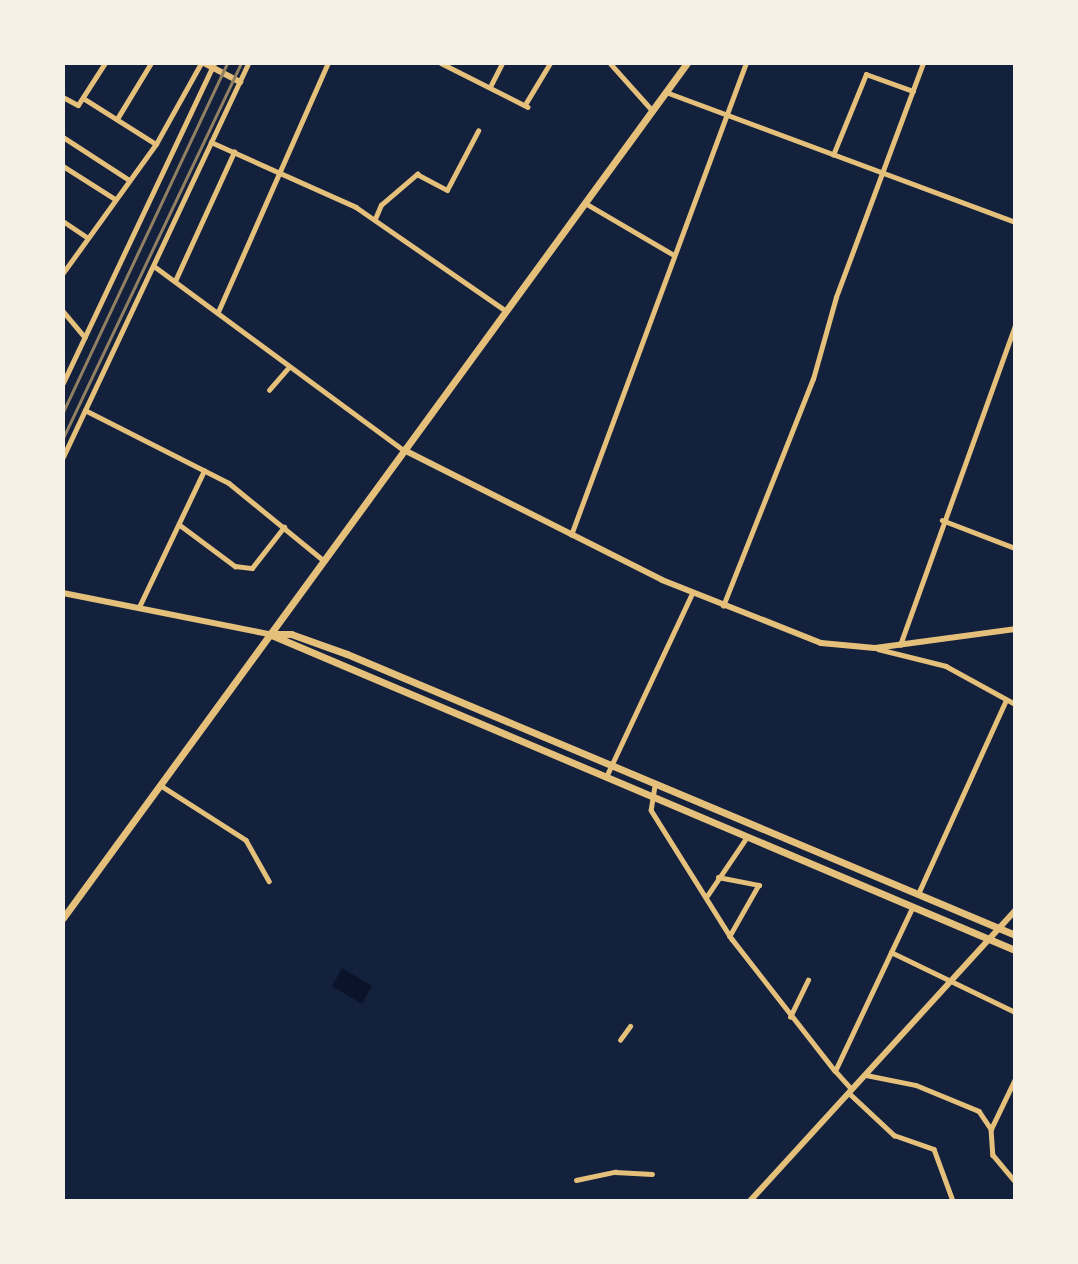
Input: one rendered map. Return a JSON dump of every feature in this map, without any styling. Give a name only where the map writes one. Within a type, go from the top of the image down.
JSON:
[{"type":"main road","points":[[63,918],[687,63]]},
{"type":"main road","points":[[269,634],[291,634],[347,654],[655,786],[1015,935]]},
{"type":"main road","points":[[269,634],[1015,950]]},
{"type":"street","points":[[63,97],[75,106],[105,63]]},
{"type":"street","points":[[117,119],[151,63]]},
{"type":"street","points":[[63,273],[128,179],[156,144],[202,63],[213,66],[240,82]]},
{"type":"street","points":[[63,457],[248,63]]},
{"type":"street","points":[[218,313],[328,63]]},
{"type":"street","points":[[441,63],[491,85],[527,105],[550,63]]},
{"type":"street","points":[[491,85],[502,63]]},
{"type":"street","points":[[610,63],[652,110]]},
{"type":"street","points":[[571,535],[746,63]]},
{"type":"street","points":[[723,606],[813,379],[882,173],[923,63]]},
{"type":"street","points":[[63,383],[213,66]]},
{"type":"street","points":[[833,155],[866,74],[913,91]]},
{"type":"street","points":[[666,92],[1015,222]]},
{"type":"street","points":[[83,98],[156,144]]},
{"type":"street","points":[[375,219],[381,205],[416,174],[447,190],[478,131]]},
{"type":"street","points":[[63,137],[128,179]]},
{"type":"street","points":[[211,142],[375,219],[506,311]]},
{"type":"street","points":[[175,282],[233,152]]},
{"type":"street","points":[[63,166],[115,199]]},
{"type":"street","points":[[584,202],[675,255]]},
{"type":"street","points":[[63,220],[88,238]]},
{"type":"street","points":[[154,266],[404,450],[692,593],[833,646],[876,648],[1015,629]]},
{"type":"street","points":[[63,311],[85,337]]},
{"type":"street","points":[[900,645],[942,520],[1015,326]]},
{"type":"street","points":[[269,390],[289,367]]},
{"type":"street","points":[[85,410],[204,471],[284,527],[323,561]]},
{"type":"street","points":[[138,607],[163,546],[180,524],[204,471]]},
{"type":"street","points":[[942,520],[1015,548]]},
{"type":"street","points":[[180,524],[235,566],[252,568],[284,527]]},
{"type":"street","points":[[63,593],[269,634]]},
{"type":"street","points":[[607,777],[692,593]]},
{"type":"street","points":[[876,648],[946,666],[1015,704]]},
{"type":"street","points":[[918,894],[1006,700]]},
{"type":"street","points":[[160,785],[246,840],[269,881]]},
{"type":"street","points":[[655,786],[651,810],[730,936],[790,1018],[850,1091],[894,1135],[934,1149],[953,1201]]},
{"type":"street","points":[[707,896],[747,837]]},
{"type":"street","points":[[718,877],[759,885],[730,936]]},
{"type":"street","points":[[835,1071],[912,908]]},
{"type":"street","points":[[750,1201],[1015,911]]},
{"type":"street","points":[[891,952],[1015,1012]]},
{"type":"street","points":[[790,1018],[808,980]]},
{"type":"street","points":[[620,1040],[630,1026]]},
{"type":"street","points":[[865,1074],[958,1099],[979,1111],[992,1129]]},
{"type":"street","points":[[1015,1079],[992,1129],[993,1155],[1015,1181]]},
{"type":"street","points":[[576,1180],[615,1172],[652,1174]]},
{"type":"water","points":[[342,968],[372,986],[362,1004],[332,986]]},
{"type":"railway","points":[[63,412],[227,63]]},
{"type":"railway","points":[[63,438],[241,63]]}]
